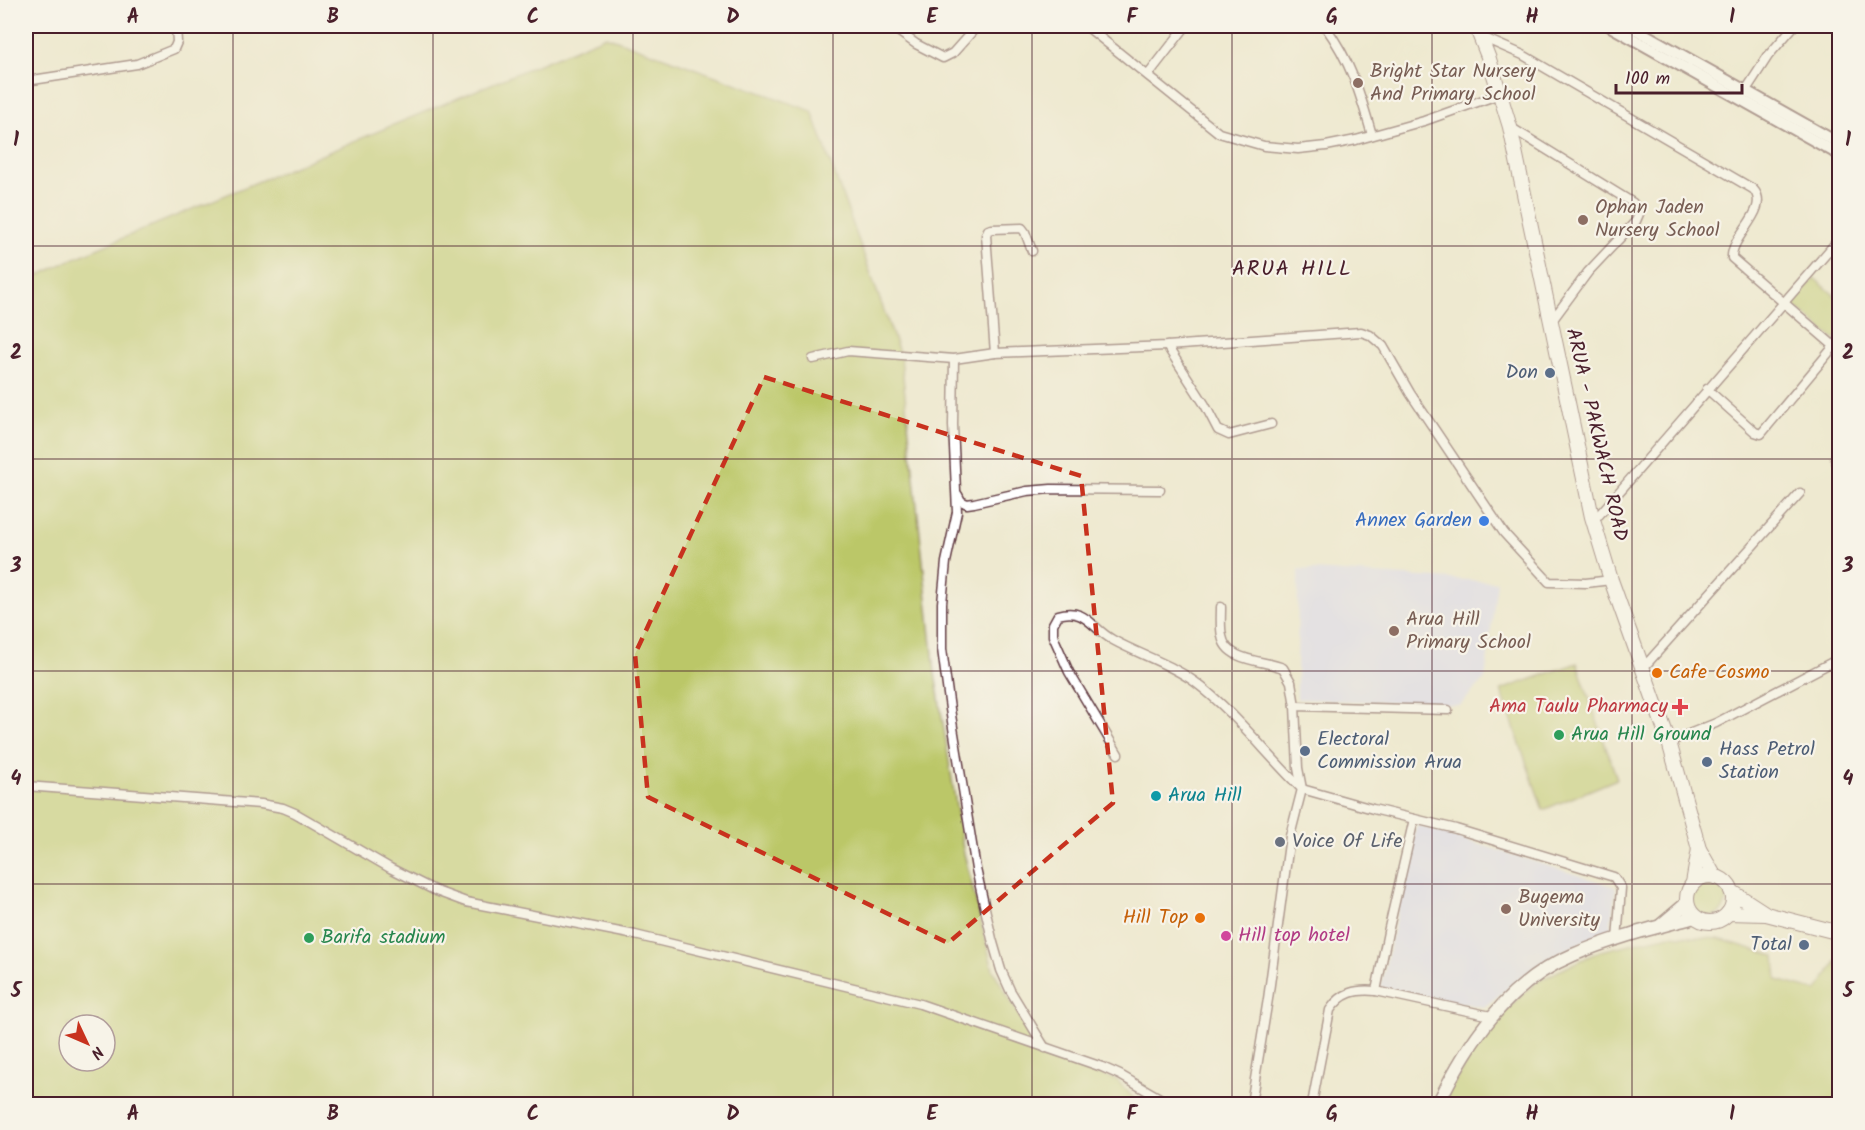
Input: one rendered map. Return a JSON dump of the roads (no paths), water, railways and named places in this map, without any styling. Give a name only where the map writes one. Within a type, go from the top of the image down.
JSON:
[{"type":"main road","name":"ARUA - PAKWACH ROAD","points":[[1479,31],[1510,127],[1592,517],[1611,580],[1669,742],[1699,849],[1715,877]]},
{"type":"main road","name":"ARUA - PAKWACH ROAD","points":[[1693,883],[1699,849]]},
{"type":"main road","points":[[1731,891],[1732,902],[1728,913],[1720,920],[1710,922],[1695,917],[1690,911],[1687,892],[1693,883],[1703,877],[1715,877],[1725,882],[1731,891],[1766,914]]},
{"type":"main road","points":[[1658,927],[1687,903]]},
{"type":"main road","points":[[1728,913],[1766,914],[1839,933]]},
{"type":"main road","points":[[1438,1104],[1467,1050],[1491,1016],[1539,973],[1572,955],[1695,917]]},
{"type":"street","points":[[26,81],[137,64],[154,58],[174,49],[177,42],[176,26]]},
{"type":"street","points":[[891,26],[916,44],[943,58],[953,53],[977,26]]},
{"type":"street","points":[[1086,26],[1218,133],[1246,143],[1264,146],[1298,149],[1326,146],[1424,121],[1500,94]]},
{"type":"street","points":[[1148,75],[1186,26]]},
{"type":"street","points":[[1325,26],[1348,63],[1372,135]]},
{"type":"street","points":[[1610,26],[1645,34],[1839,155]]},
{"type":"street","points":[[1630,26],[1839,144]]},
{"type":"street","points":[[1746,90],[1768,56],[1794,26]]},
{"type":"street","points":[[1479,31],[1756,192],[1758,205],[1731,254],[1731,258],[1783,302],[1837,342],[1761,435],[1707,389]]},
{"type":"street","points":[[1510,127],[1633,203],[1639,214],[1636,221],[1588,272],[1550,322]]},
{"type":"street","points":[[995,352],[986,234],[992,229],[1022,228],[1032,251]]},
{"type":"street","points":[[1592,517],[1599,515],[1839,238]]},
{"type":"street","points":[[813,359],[848,351],[954,360],[995,352],[1167,346],[1361,332],[1370,334],[1383,346],[1410,393],[1504,533],[1549,582],[1586,583],[1611,580]]},
{"type":"street","points":[[1167,346],[1205,405],[1218,430],[1229,435],[1271,424]]},
{"type":"street","points":[[954,360],[953,425],[958,494],[943,590],[942,649],[976,869],[1001,970],[1010,990],[1045,1048]]},
{"type":"street","points":[[1839,447],[1835,459],[1839,470]]},
{"type":"street","points":[[958,494],[961,501],[967,504],[987,502],[1027,491],[1051,489],[1160,490]]},
{"type":"street","points":[[1642,668],[1800,494]]},
{"type":"street","points":[[1221,607],[1221,637],[1224,643],[1239,656],[1283,668],[1291,682],[1295,706],[1298,768],[1302,789],[1290,836],[1251,1104]]},
{"type":"street","points":[[1118,754],[1065,663],[1053,636],[1053,624],[1058,615],[1068,612],[1080,614],[1112,640],[1169,665],[1193,681],[1215,698],[1302,789],[1456,829],[1614,877],[1621,888],[1617,940]]},
{"type":"street","points":[[1669,742],[1716,723],[1839,658]]},
{"type":"street","points":[[1295,706],[1448,710]]},
{"type":"street","points":[[26,786],[261,804],[283,808],[390,868],[436,891],[466,902],[635,935],[920,1004],[1120,1075],[1170,1104]]},
{"type":"street","points":[[1376,991],[1414,819]]},
{"type":"street","points":[[1312,1104],[1330,1010],[1337,998],[1349,992],[1376,991],[1491,1016]]},
{"type":"place","name":"Bright Star Nursery And Primary School","points":[[1358,83]]},
{"type":"place","name":"Ophan Jaden Nursery School","points":[[1583,220]]},
{"type":"place","name":"Don","points":[[1550,373]]},
{"type":"place","name":"Annex Garden","points":[[1484,521]]},
{"type":"place","name":"Arua Hill Primary School","points":[[1394,631]]},
{"type":"place","name":"Cafe Cosmo","points":[[1657,673]]},
{"type":"place","name":"Ama Taulu Pharmacy","points":[[1680,707]]},
{"type":"place","name":"Arua Hill Ground","points":[[1559,735]]},
{"type":"place","name":"Electoral Commission Arua","points":[[1305,751]]},
{"type":"place","name":"Hass Petrol Station","points":[[1707,762]]},
{"type":"place","name":"Arua Hill","points":[[1156,796]]},
{"type":"place","name":"Voice Of Life","points":[[1280,842]]},
{"type":"place","name":"Bugema University","points":[[1506,909]]},
{"type":"place","name":"Hill Top","points":[[1200,918]]},
{"type":"place","name":"Hill top hotel","points":[[1226,936]]},
{"type":"place","name":"Barifa stadium","points":[[309,938]]},
{"type":"place","name":"Total","points":[[1804,945]]},
{"type":"district","name":"ARUA HILL","points":[[1292,269]]}]
